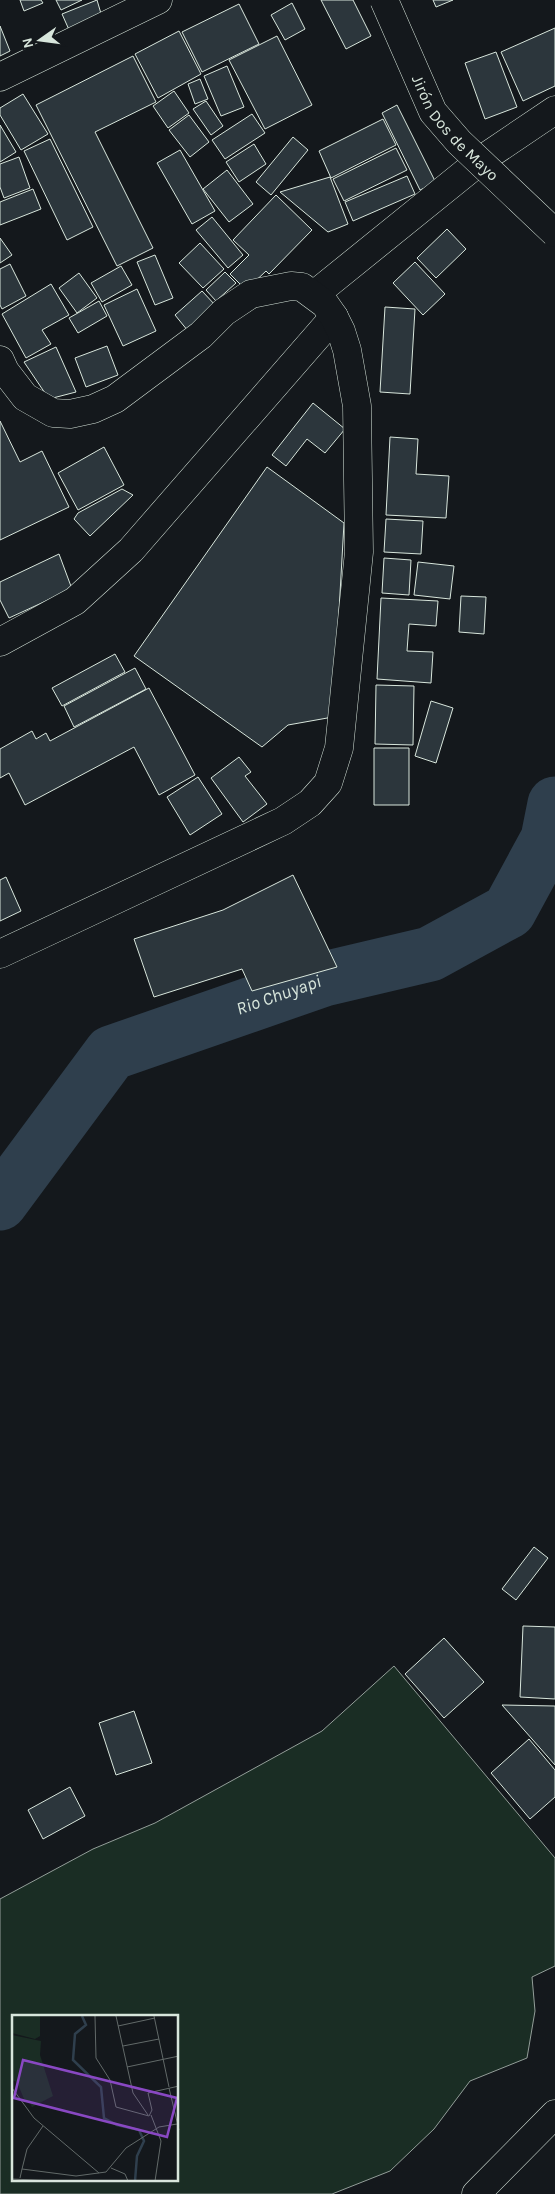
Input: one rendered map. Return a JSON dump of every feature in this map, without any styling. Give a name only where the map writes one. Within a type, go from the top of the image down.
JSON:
[{"type":"main road","points":[[0,77],[158,0]]},
{"type":"main road","name":"Jirón Dos de Mayo","points":[[384,0],[433,112],[458,142],[555,232]]},
{"type":"main road","points":[[314,295],[481,160],[555,110]]},
{"type":"main road","points":[[0,360],[5,371],[25,397],[38,406],[53,413],[70,414],[93,409],[115,399],[201,335],[224,312],[251,294],[291,286],[302,288],[324,304],[334,317],[347,350],[357,406],[358,552],[339,748],[328,783],[310,802],[283,821],[0,954]]},
{"type":"main road","points":[[0,642],[75,601],[131,550],[334,317]]},
{"type":"main road","points":[[476,2194],[555,2114]]},
{"type":"green space","points":[[394,1666],[555,1858],[555,1966],[532,1977],[535,2011],[527,2058],[470,2081],[434,2129],[390,2171],[332,2194],[0,2194],[0,1899],[93,1849],[155,1823],[322,1731]]},
{"type":"building","points":[[20,0],[41,0],[43,3],[24,11]]},
{"type":"building","points":[[56,0],[82,0],[61,10]]},
{"type":"building","points":[[97,0],[102,17],[70,32],[62,14]]},
{"type":"building","points":[[321,0],[353,0],[371,36],[346,49]]},
{"type":"building","points":[[433,0],[453,0],[436,7]]},
{"type":"building","points":[[292,3],[305,29],[285,40],[271,15]]},
{"type":"building","points":[[239,4],[259,44],[202,72],[182,32]]},
{"type":"building","points":[[0,26],[10,51],[0,56]]},
{"type":"building","points":[[555,28],[555,86],[523,101],[501,52]]},
{"type":"building","points":[[179,31],[201,74],[158,98],[135,54]]},
{"type":"building","points":[[277,36],[312,105],[265,129],[229,60]]},
{"type":"building","points":[[496,52],[517,107],[485,119],[465,63]]},
{"type":"building","points":[[133,56],[156,102],[95,132],[153,248],[117,266],[36,105]]},
{"type":"building","points":[[227,66],[244,107],[221,116],[204,76]]},
{"type":"building","points":[[200,79],[208,99],[195,104],[188,84]]},
{"type":"building","points":[[174,91],[189,113],[168,128],[153,106]]},
{"type":"building","points":[[23,94],[48,134],[21,150],[0,115],[0,108]]},
{"type":"building","points":[[206,101],[223,126],[211,135],[193,109]]},
{"type":"building","points":[[397,105],[436,183],[420,190],[382,113]]},
{"type":"building","points":[[252,114],[265,133],[225,159],[212,140]]},
{"type":"building","points":[[189,115],[209,142],[190,157],[169,130]]},
{"type":"building","points":[[383,119],[396,145],[331,178],[319,151]]},
{"type":"building","points":[[0,125],[16,152],[0,162]]},
{"type":"building","points":[[293,137],[308,150],[271,195],[256,182]]},
{"type":"building","points":[[50,139],[93,227],[67,240],[24,151]]},
{"type":"building","points":[[254,144],[266,164],[239,182],[226,162]]},
{"type":"building","points":[[396,148],[407,170],[344,201],[333,179]]},
{"type":"building","points":[[180,150],[215,211],[192,224],[157,163]]},
{"type":"building","points":[[19,157],[30,188],[4,198],[0,187],[0,164]]},
{"type":"building","points":[[227,170],[253,204],[229,222],[203,189]]},
{"type":"building","points":[[407,176],[415,194],[353,221],[345,202]]},
{"type":"building","points":[[330,177],[348,224],[328,232],[280,192]]},
{"type":"building","points":[[33,189],[41,209],[0,225],[0,202]]},
{"type":"building","points":[[276,195],[312,230],[269,274],[266,271],[246,290],[230,274],[249,255],[233,240]]},
{"type":"building","points":[[212,217],[243,255],[228,268],[196,230]]},
{"type":"building","points":[[447,229],[466,249],[436,278],[417,258]]},
{"type":"building","points":[[0,238],[12,255],[0,263]]},
{"type":"building","points":[[200,243],[224,269],[203,288],[179,263]]},
{"type":"building","points":[[155,255],[173,298],[155,305],[137,262]]},
{"type":"building","points":[[415,262],[445,294],[423,315],[393,283]]},
{"type":"building","points":[[10,264],[26,296],[2,309],[0,305],[0,269]]},
{"type":"building","points":[[121,266],[132,285],[102,302],[91,283]]},
{"type":"building","points":[[225,272],[236,283],[216,301],[206,290]]},
{"type":"building","points":[[79,273],[97,298],[77,313],[59,288]]},
{"type":"building","points":[[51,284],[69,315],[42,330],[51,344],[26,358],[2,314]]},
{"type":"building","points":[[137,289],[156,331],[123,346],[104,305]]},
{"type":"building","points":[[202,291],[216,306],[188,331],[175,315]]},
{"type":"building","points":[[99,301],[107,316],[78,333],[69,318]]},
{"type":"building","points":[[385,307],[415,309],[410,394],[380,392]]},
{"type":"building","points":[[107,346],[118,375],[86,387],[75,358]]},
{"type":"building","points":[[56,347],[76,392],[49,399],[24,362]]},
{"type":"building","points":[[313,403],[345,429],[325,453],[307,439],[286,466],[272,455]]},
{"type":"building","points":[[0,421],[20,462],[42,451],[69,507],[0,540]]},
{"type":"building","points":[[390,437],[418,439],[416,474],[449,476],[446,518],[386,515]]},
{"type":"building","points":[[104,447],[124,485],[78,510],[58,473]]},
{"type":"building","points":[[267,467],[344,523],[333,717],[288,725],[262,747],[134,656]]},
{"type":"building","points":[[122,489],[133,495],[90,536],[74,519],[78,513]]},
{"type":"building","points":[[386,519],[423,521],[421,554],[384,552]]},
{"type":"building","points":[[59,554],[72,589],[9,618],[0,600],[0,582]]},
{"type":"building","points":[[384,558],[411,560],[409,595],[382,593]]},
{"type":"building","points":[[418,562],[454,566],[450,599],[414,595]]},
{"type":"building","points":[[461,596],[486,597],[484,634],[459,632]]},
{"type":"building","points":[[381,598],[438,601],[436,626],[409,624],[407,651],[433,652],[431,683],[377,679]]},
{"type":"building","points":[[115,654],[125,672],[62,706],[52,688]]},
{"type":"building","points":[[135,668],[146,689],[74,727],[64,706]]},
{"type":"building","points":[[376,685],[414,686],[413,745],[375,744]]},
{"type":"building","points":[[149,688],[195,775],[159,795],[134,747],[25,805],[9,773],[0,778],[0,749],[32,731],[36,739],[46,733],[50,741]]},
{"type":"building","points":[[431,701],[453,708],[436,763],[415,756]]},
{"type":"building","points":[[374,748],[409,748],[409,805],[374,805]]},
{"type":"building","points":[[239,757],[251,772],[245,776],[267,804],[243,822],[211,778]]},
{"type":"building","points":[[198,777],[222,814],[190,835],[167,797]]},
{"type":"building","points":[[293,875],[337,967],[252,991],[242,969],[154,997],[134,939],[223,910]]},
{"type":"building","points":[[6,877],[21,911],[0,921],[0,880]]},
{"type":"building","points":[[534,1547],[548,1558],[516,1600],[502,1589]]},
{"type":"building","points":[[523,1626],[555,1627],[555,1699],[520,1697]]},
{"type":"building","points":[[444,1638],[484,1682],[444,1718],[405,1674]]},
{"type":"building","points":[[502,1705],[555,1706],[555,1765]]},
{"type":"building","points":[[134,1711],[152,1763],[116,1775],[99,1723]]},
{"type":"building","points":[[529,1739],[555,1770],[555,1797],[530,1819],[491,1773]]},
{"type":"building","points":[[70,1787],[85,1816],[43,1839],[28,1810]]},
{"type":"waterway","name":"Rio Chuyapi","points":[[0,1203],[111,1053],[324,979],[430,954],[509,911],[548,839],[555,804]]}]
